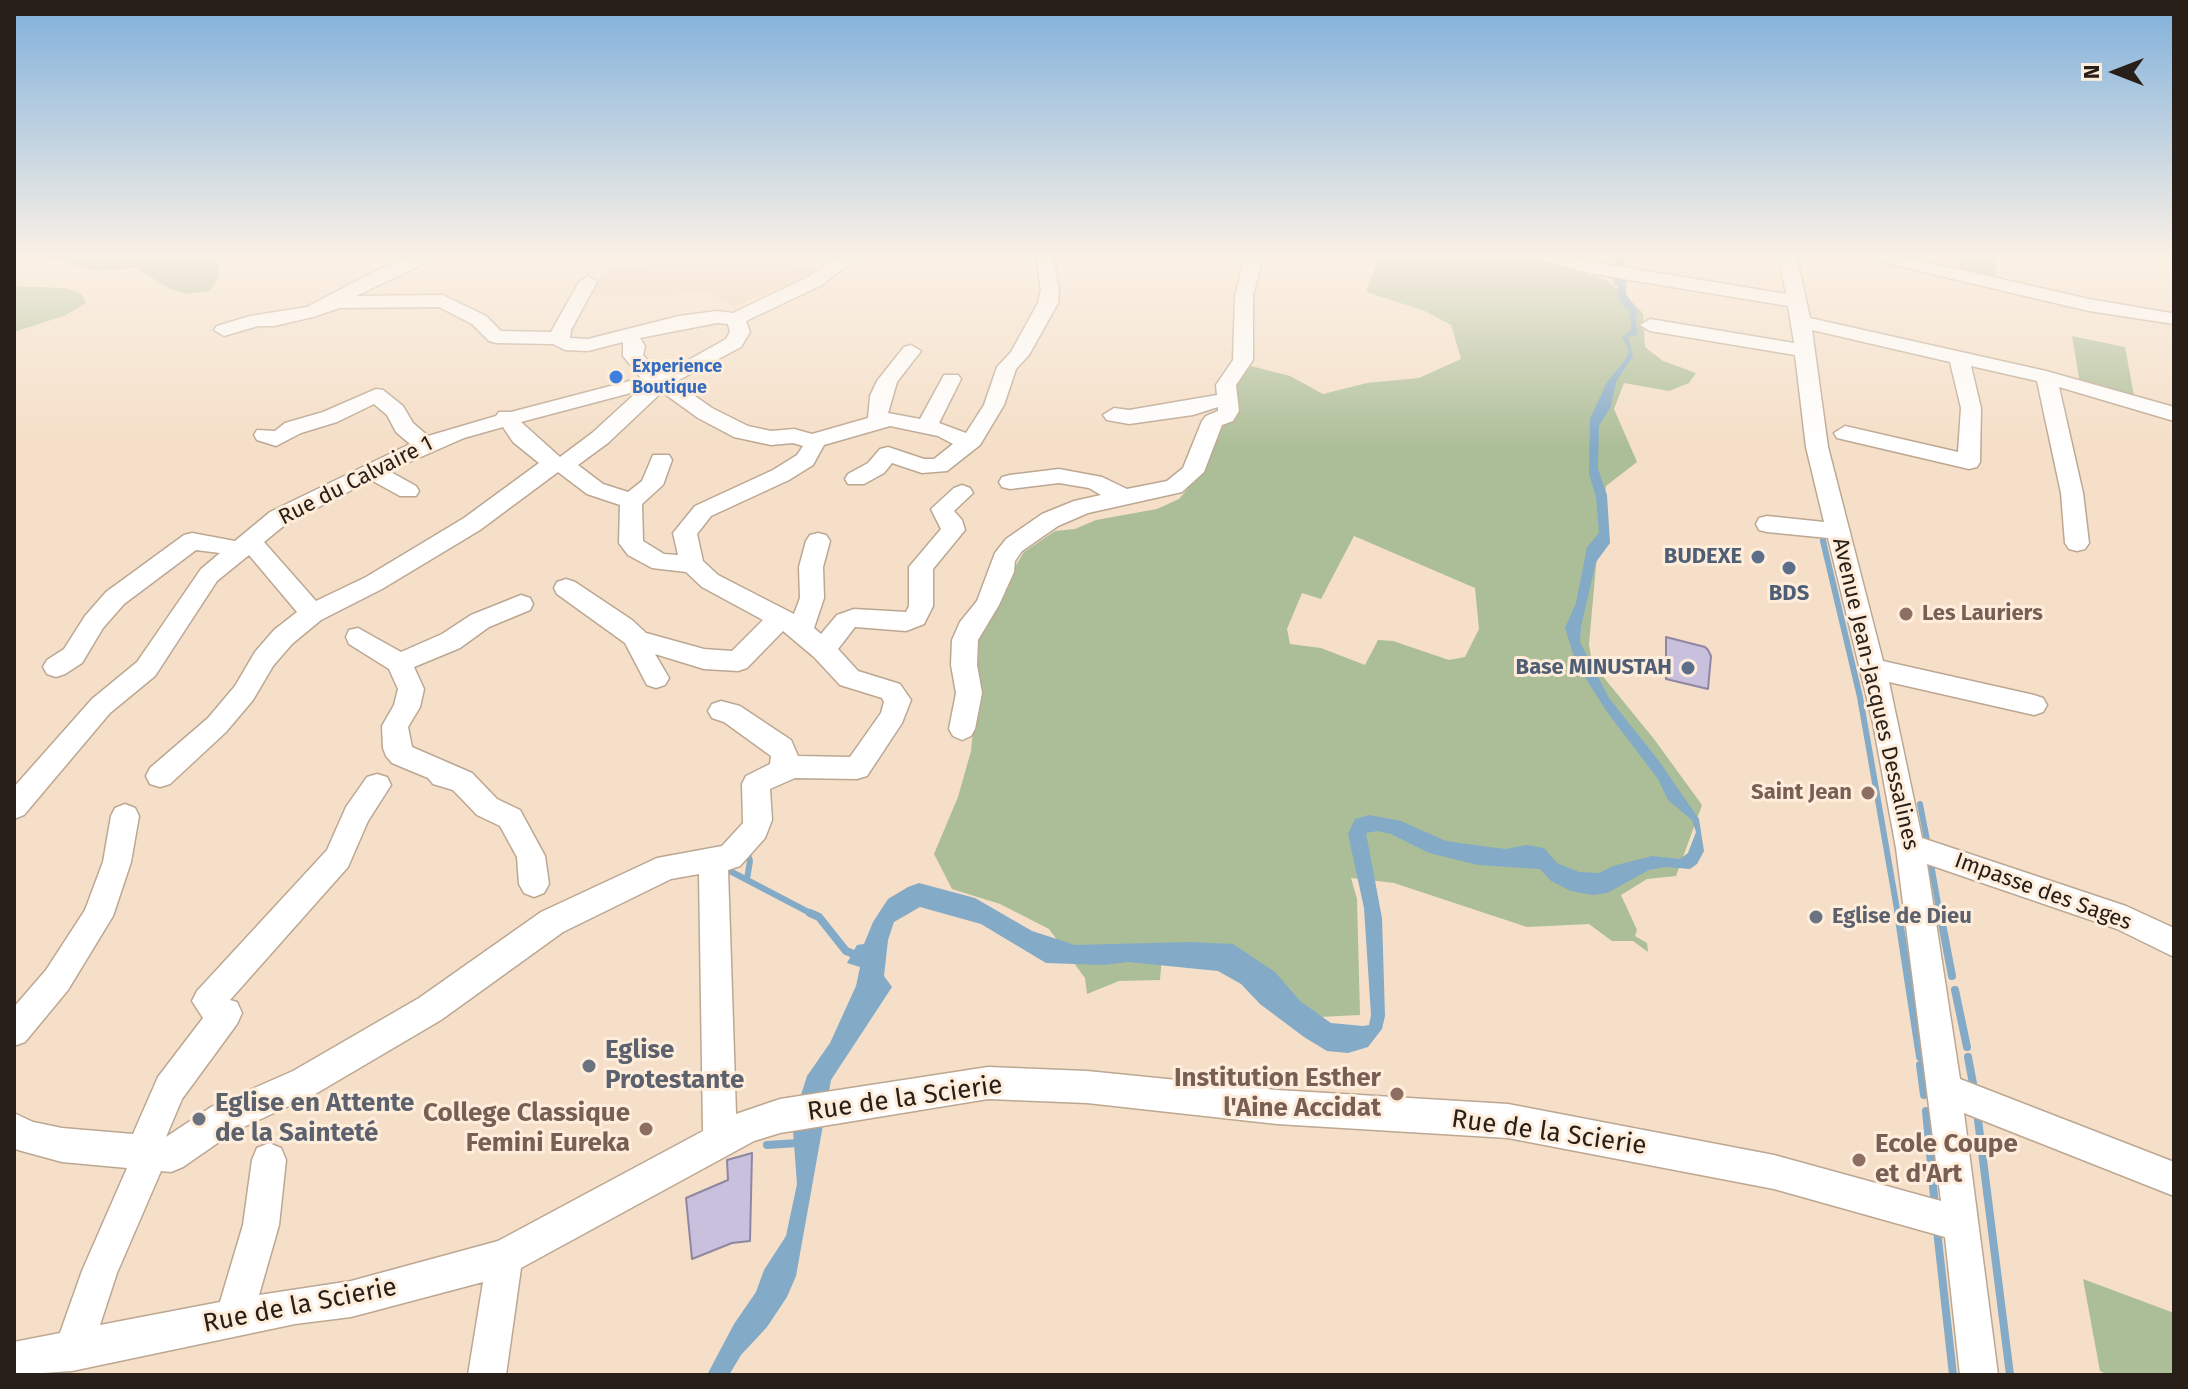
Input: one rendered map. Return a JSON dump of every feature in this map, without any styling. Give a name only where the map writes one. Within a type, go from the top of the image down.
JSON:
[{"type":"street","points":[[224,330],[275,318]]},
{"type":"street","points":[[280,339],[299,318]]},
{"type":"street","points":[[475,318],[496,337],[559,338],[565,344],[575,346],[711,318]]},
{"type":"street","points":[[559,338],[569,318]]},
{"type":"street","points":[[725,318],[736,319]]},
{"type":"street","points":[[856,479],[876,468],[888,454],[922,466],[939,466],[958,453],[982,426],[994,405],[1007,367],[1019,355],[1040,318]]},
{"type":"street","points":[[1114,415],[1129,417],[1193,408],[1221,393],[1243,360],[1244,318]]},
{"type":"street","name":"Avenue Jean-Jacques Dessalines","points":[[1800,318],[1817,447],[1872,668],[1965,1096],[1945,1219],[1979,1375]]},
{"type":"street","points":[[1820,318],[2174,414]]},
{"type":"street","points":[[2164,318],[2171,319]]},
{"type":"street","name":"Rue du Calvaire 1","points":[[14,807],[101,706],[146,669],[184,616],[198,588],[278,518],[424,445],[506,417],[658,381],[734,343],[740,332],[736,319]]},
{"type":"street","points":[[1650,325],[1806,351]]},
{"type":"street","points":[[628,335],[635,346],[633,356],[658,381],[705,413],[742,432],[771,438],[809,438],[814,442]]},
{"type":"street","points":[[880,422],[877,412],[880,396],[893,371],[911,351]]},
{"type":"street","points":[[1845,433],[1969,462],[1971,408],[1959,357]]},
{"type":"street","points":[[2046,377],[2072,493],[2077,543]]},
{"type":"street","points":[[926,427],[951,379]]},
{"type":"street","points":[[160,776],[217,725],[244,693],[273,648],[312,614],[374,583],[472,524],[546,468],[561,464],[650,393],[658,381]]},
{"type":"street","points":[[962,729],[969,693],[964,665],[965,640],[969,629],[987,605],[1002,572],[1003,559],[1014,545],[1050,520],[1082,506],[1180,484],[1193,472],[1213,421],[1226,416],[1229,411],[1221,393]]},
{"type":"street","points":[[265,435],[276,439],[293,428],[330,417],[376,395],[396,411],[404,427],[424,445]]},
{"type":"street","points":[[506,417],[521,437],[595,489],[631,501]]},
{"type":"street","points":[[814,442],[850,428],[890,419],[926,427],[966,442]]},
{"type":"street","points":[[692,564],[685,533],[697,516],[781,475],[810,455],[814,442]]},
{"type":"street","points":[[631,501],[652,485],[661,460]]},
{"type":"street","points":[[372,471],[408,491]]},
{"type":"street","points":[[1010,482],[1059,476],[1094,482],[1124,497]]},
{"type":"street","points":[[823,650],[846,621],[854,618],[906,622],[915,618],[921,606],[921,567],[953,530],[951,520],[942,509],[962,493]]},
{"type":"street","points":[[14,1130],[30,1138],[62,1145],[171,1155],[223,1119],[305,1082],[430,1009],[552,922],[667,867],[730,857],[755,829],[758,820],[756,784],[782,769],[857,768],[897,706],[891,691],[849,678],[823,650],[790,624],[722,589],[692,564],[660,562],[636,549],[631,543],[631,501]]},
{"type":"street","points":[[1767,524],[1838,531]]},
{"type":"street","points":[[56,667],[73,656],[94,622],[115,598],[192,541],[243,546],[270,561],[312,614],[355,635],[399,663],[411,695],[395,726],[396,748],[402,755],[438,770],[443,776],[462,781],[487,807],[510,818],[531,856],[535,888],[552,922]]},
{"type":"street","points":[[566,588],[623,626],[638,640],[704,659],[738,661],[790,624],[812,598],[811,567],[818,541]]},
{"type":"street","points":[[399,663],[455,639],[480,621],[521,604]]},
{"type":"street","points":[[638,640],[637,645],[656,678]]},
{"type":"street","points":[[1872,668],[2034,705]]},
{"type":"street","points":[[721,711],[731,713],[781,748],[785,755],[782,769]]},
{"type":"street","points":[[72,1352],[170,1088],[226,1013],[215,1009],[208,1001],[338,858],[356,815],[377,785]]},
{"type":"street","points":[[14,1031],[57,980],[98,916],[117,862],[125,816]]},
{"type":"street","name":"Impasse des Sages","points":[[1910,848],[1938,854],[2126,919],[2174,943]]},
{"type":"street","points":[[713,862],[720,1139]]},
{"type":"street","name":"Rue de la Scierie","points":[[14,1361],[322,1301],[351,1299],[505,1257],[720,1139],[780,1116],[988,1083],[1087,1087],[1277,1107],[1508,1121],[1774,1172],[1945,1219]]},
{"type":"street","points":[[1965,1096],[2174,1179]]},
{"type":"street","points":[[234,1318],[261,1225],[269,1160]]},
{"type":"street","points":[[487,1375],[505,1257]]},
{"type":"green space","points":[[14,318],[57,318],[14,332]]},
{"type":"green space","points":[[1438,318],[1643,318],[1645,347],[1663,361],[1696,373],[1689,383],[1669,391],[1624,383],[1614,409],[1637,462],[1606,486],[1589,644],[1592,663],[1654,739],[1702,805],[1676,876],[1647,879],[1621,895],[1637,930],[1635,936],[1647,943],[1648,952],[1633,941],[1612,941],[1589,924],[1527,927],[1394,883],[1351,878],[1357,899],[1360,1015],[1318,1017],[1163,945],[1160,980],[1119,981],[1087,994],[1085,978],[1049,929],[1000,904],[952,889],[934,854],[958,797],[971,751],[975,710],[970,643],[1024,552],[1055,531],[1157,509],[1179,499],[1201,473],[1216,431],[1225,424],[1233,407],[1231,385],[1251,366],[1290,376],[1323,394],[1367,383],[1419,378],[1461,359],[1451,325]],"holes":[[[1354,536],[1475,588],[1479,629],[1465,657],[1449,660],[1393,641],[1378,640],[1365,665],[1321,648],[1290,644],[1287,629],[1302,593],[1321,599]]]},
{"type":"green space","points":[[2072,336],[2125,347],[2135,401],[2080,384]]},
{"type":"green space","points":[[2083,1279],[2174,1313],[2174,1375],[2109,1375],[2100,1371]]},
{"type":"water","points":[[1630,318],[1636,318],[1637,335],[1628,337],[1633,356],[1616,382],[1611,406],[1599,426],[1598,469],[1607,495],[1610,543],[1596,562],[1580,642],[1609,698],[1659,761],[1699,819],[1704,851],[1697,864],[1690,869],[1665,867],[1649,870],[1607,893],[1592,895],[1571,891],[1551,881],[1540,869],[1478,865],[1429,853],[1391,834],[1377,831],[1366,833],[1382,918],[1385,1016],[1382,1029],[1368,1047],[1348,1053],[1327,1051],[1304,1037],[1260,1004],[1241,984],[1218,971],[1128,962],[1103,965],[1046,963],[981,924],[920,907],[894,922],[888,940],[884,976],[892,987],[831,1080],[796,1276],[787,1297],[729,1375],[707,1375],[786,1236],[797,1184],[793,1131],[800,1098],[807,1076],[830,1043],[856,986],[860,967],[847,963],[857,945],[864,944],[873,922],[888,899],[908,887],[919,883],[975,898],[1032,931],[1075,945],[1233,944],[1275,972],[1300,1001],[1331,1023],[1363,1026],[1369,1025],[1371,1015],[1364,908],[1348,834],[1355,819],[1369,815],[1401,821],[1446,841],[1506,849],[1526,845],[1544,848],[1557,863],[1579,872],[1599,873],[1652,856],[1680,859],[1688,853],[1696,832],[1692,820],[1668,800],[1658,779],[1607,712],[1576,663],[1565,628],[1576,603],[1587,547],[1599,533],[1596,497],[1589,474],[1590,419],[1607,382],[1625,360],[1629,351],[1622,337],[1632,329]]},
{"type":"building","name":"Base MINUSTAH","points":[[1666,637],[1708,650],[1711,656],[1708,689],[1666,679]]},
{"type":"building","points":[[752,1153],[750,1241],[732,1243],[692,1259],[686,1198],[728,1180],[727,1160]]},
{"type":"waterway","points":[[1822,536],[1824,543]]},
{"type":"waterway","points":[[1823,541],[1860,697],[1898,915]]},
{"type":"waterway","points":[[1920,804],[1927,840]]},
{"type":"waterway","points":[[747,852],[750,861],[747,879]]},
{"type":"waterway","points":[[1931,864],[1940,915]]},
{"type":"waterway","points":[[728,870],[811,914]]},
{"type":"waterway","points":[[1898,913],[1920,1057]]},
{"type":"waterway","points":[[1940,913],[1952,976]]},
{"type":"waterway","points":[[811,914],[819,917],[846,951],[859,956]]},
{"type":"waterway","points":[[1955,990],[1967,1047]]},
{"type":"waterway","points":[[1968,1057],[1974,1089]]},
{"type":"waterway","points":[[1920,1065],[1924,1095]]},
{"type":"waterway","points":[[1926,1111],[1935,1207]]},
{"type":"waterway","points":[[1977,1112],[2010,1375]]},
{"type":"waterway","points":[[767,1145],[798,1143]]},
{"type":"waterway","points":[[1937,1230],[1953,1375]]},
{"type":"place","name":"Experience Boutique","points":[[616,377]]},
{"type":"place","name":"BUDEXE","points":[[1758,557]]},
{"type":"place","name":"BDS","points":[[1789,568]]},
{"type":"place","name":"Les Lauriers","points":[[1906,614]]},
{"type":"place","name":"Base MINUSTAH","points":[[1688,668]]},
{"type":"place","name":"Saint Jean","points":[[1868,793]]},
{"type":"place","name":"Eglise de Dieu","points":[[1816,917]]},
{"type":"place","name":"Eglise Protestante","points":[[589,1066]]},
{"type":"place","name":"Institution Esther l'Aine Accidat","points":[[1397,1094]]},
{"type":"place","name":"Eglise en Attente de la Sainteté","points":[[199,1119]]},
{"type":"place","name":"College Classique Femini Eureka","points":[[646,1129]]},
{"type":"place","name":"Ecole Coupe et d'Art","points":[[1859,1160]]}]
